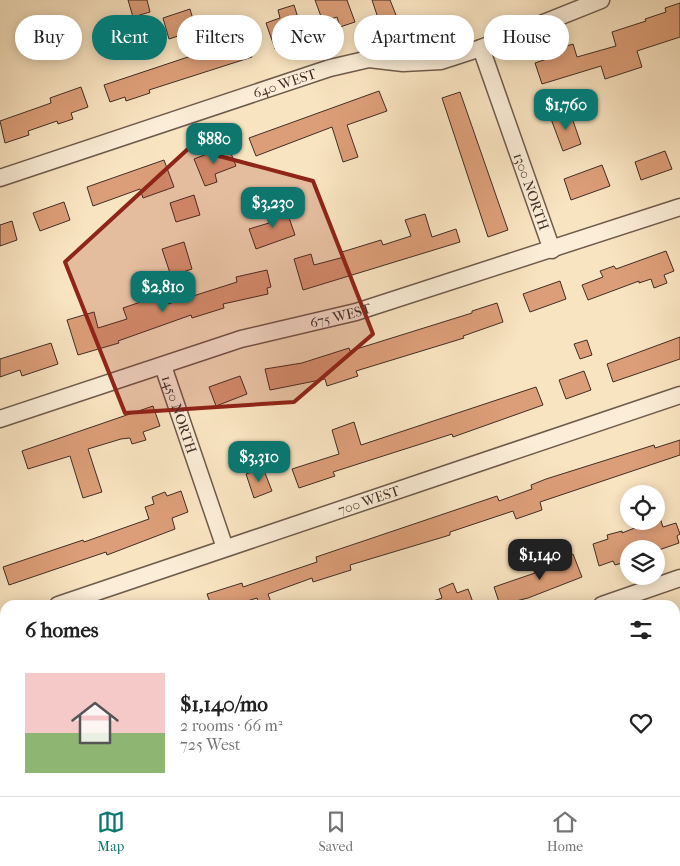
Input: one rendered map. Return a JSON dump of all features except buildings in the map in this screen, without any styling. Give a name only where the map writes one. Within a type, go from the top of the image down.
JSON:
[{"type":"street","name":"640 WEST","points":[[0,178],[330,68],[369,59],[403,64],[441,61],[481,48],[600,0]]},
{"type":"street","name":"1300 NORTH","points":[[481,48],[552,250]]},
{"type":"street","name":"675 WEST","points":[[0,419],[241,339],[356,312],[680,207]]},
{"type":"street","name":"1450 NORTH","points":[[163,366],[225,548]]},
{"type":"street","name":"700 WEST","points":[[73,600],[680,395]]},
{"type":"street","points":[[616,600],[680,578]]},
{"type":"highlighted area","points":[[189,148],[313,181],[373,334],[294,402],[125,413],[65,262]]}]
